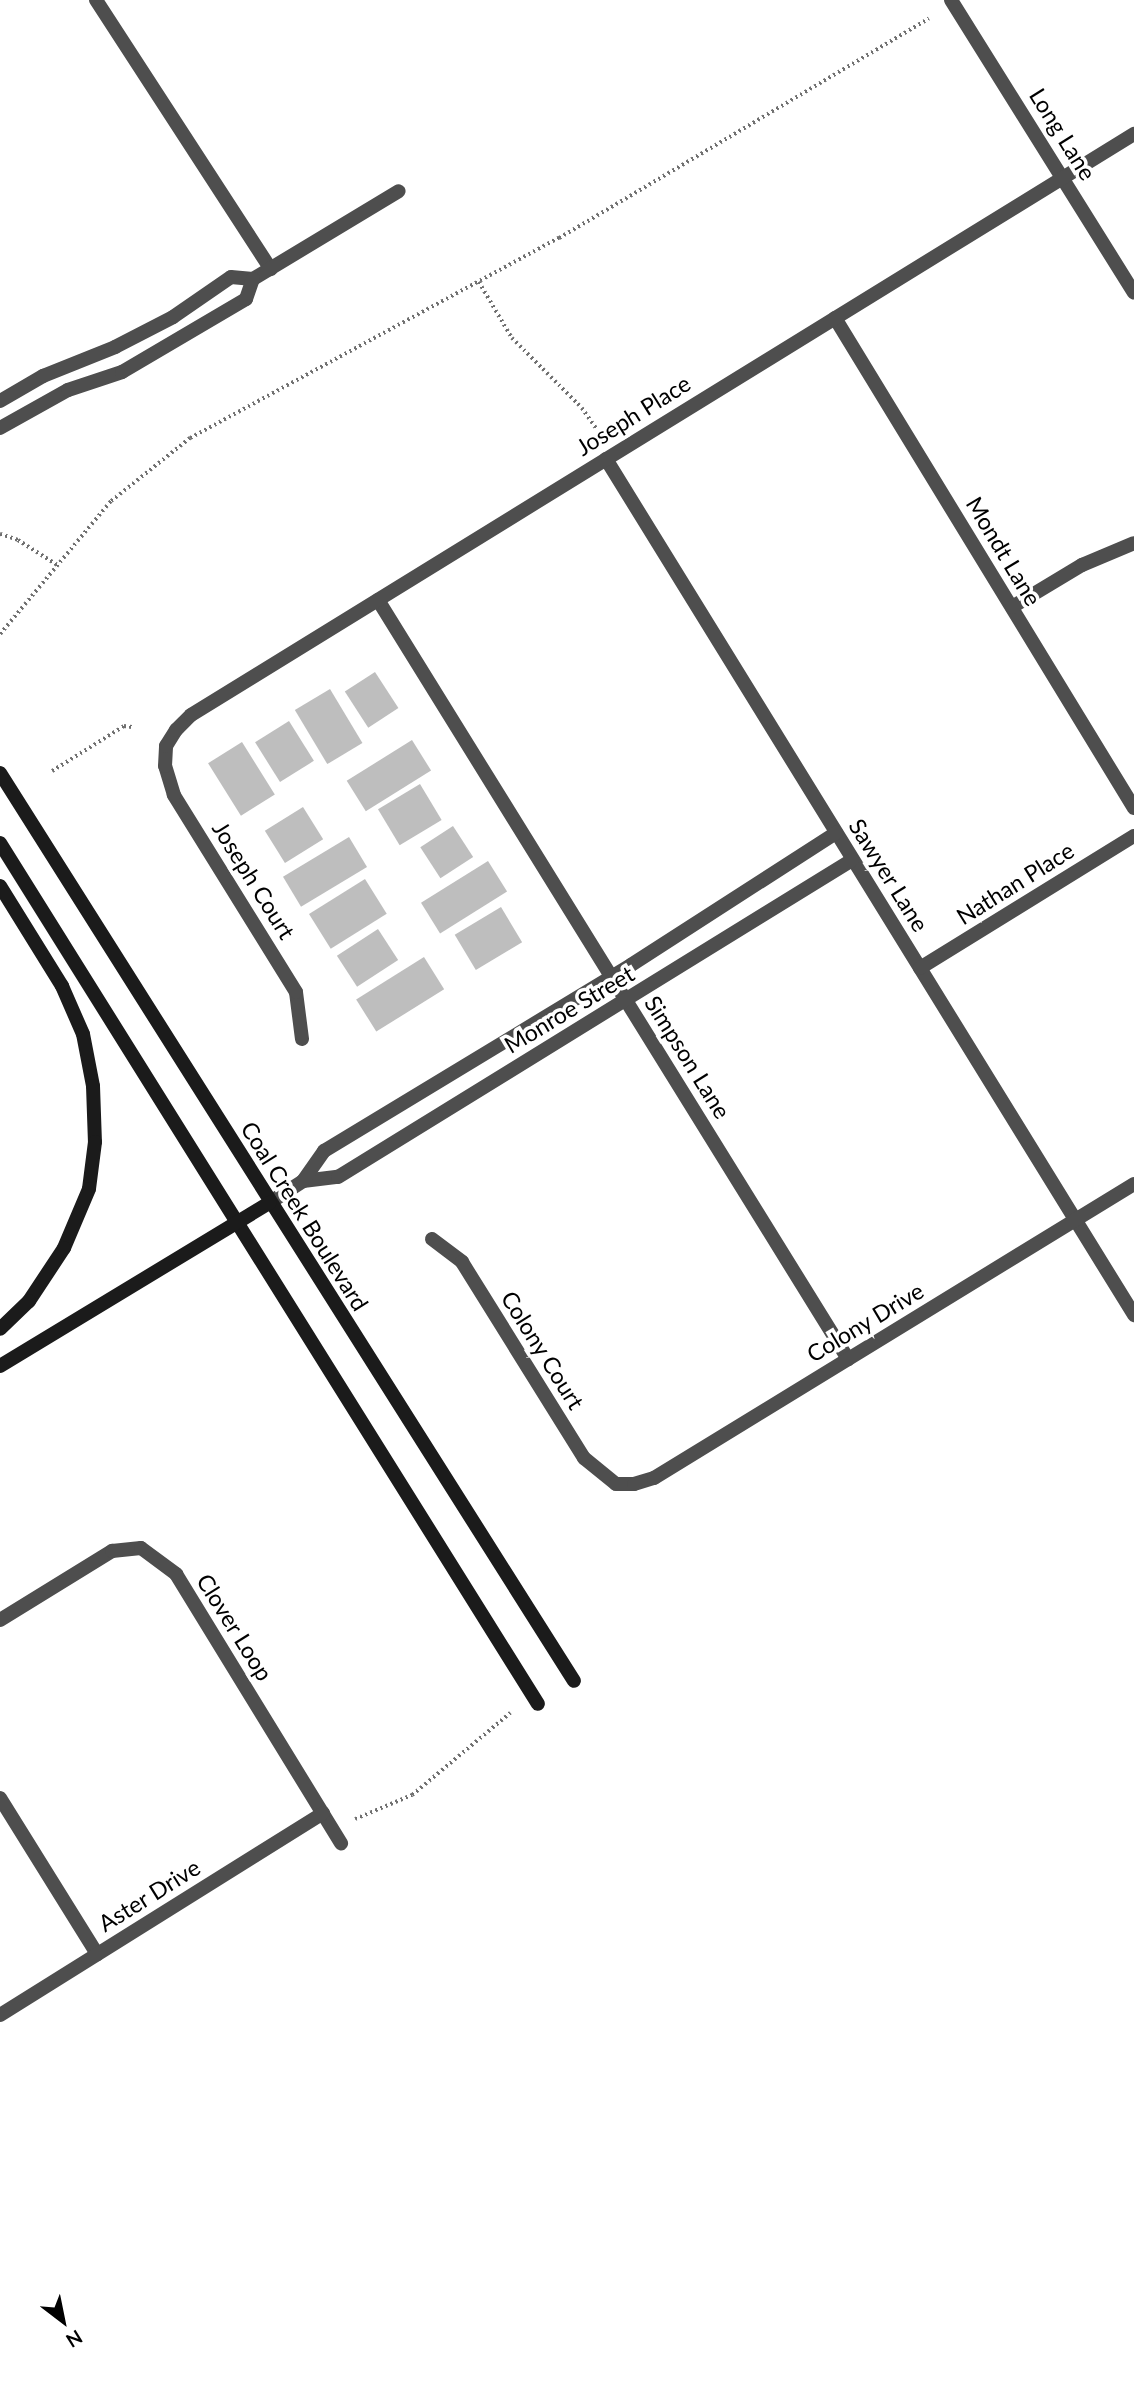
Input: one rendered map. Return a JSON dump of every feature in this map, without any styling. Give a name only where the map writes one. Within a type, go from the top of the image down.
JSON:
[{"type":"main road","name":"Coal Creek Boulevard","points":[[0,773],[268,1203],[574,1681]]},
{"type":"main road","points":[[0,843],[239,1220],[538,1704]]},
{"type":"main road","points":[[0,886],[62,986],[83,1034],[93,1086],[95,1142],[89,1189],[64,1248],[29,1301],[0,1329]]},
{"type":"main road","name":"Monroe Street","points":[[0,1366],[268,1203]]},
{"type":"street","points":[[96,0],[271,269]]},
{"type":"street","name":"Long Lane","points":[[951,0],[1134,293]]},
{"type":"street","name":"Joseph Place","points":[[166,746],[191,715],[1134,134]]},
{"type":"street","points":[[1,397],[173,317],[232,277],[253,279],[399,191]]},
{"type":"street","points":[[0,428],[68,390],[122,372],[246,299],[253,279]]},
{"type":"street","name":"Mondt Lane","points":[[835,318],[1134,808]]},
{"type":"street","name":"Sawyer Lane","points":[[606,459],[1134,1315]]},
{"type":"street","points":[[1012,607],[1082,565],[1134,543]]},
{"type":"street","name":"Simpson Lane","points":[[378,600],[848,1359]]},
{"type":"street","name":"Joseph Court","points":[[166,746],[165,766],[174,795],[296,992],[302,1039]]},
{"type":"street","name":"Monroe Street","points":[[268,1203],[303,1181],[324,1151],[612,976],[836,833]]},
{"type":"street","name":"Nathan Place","points":[[920,968],[1134,836]]},
{"type":"street","name":"Monroe Street","points":[[303,1181],[338,1177],[852,860]]},
{"type":"street","name":"Colony Drive","points":[[616,1484],[654,1478],[1134,1184]]},
{"type":"street","name":"Colony Court","points":[[432,1240],[462,1262],[584,1458],[616,1484]]},
{"type":"street","name":"Clover Loop","points":[[0,1620],[112,1551],[141,1548],[176,1574],[341,1843]]},
{"type":"street","points":[[0,1798],[97,1954]]},
{"type":"street","name":"Aster Drive","points":[[0,2015],[323,1813]]},
{"type":"path","points":[[0,634],[111,501],[190,438],[479,282],[929,18]]},
{"type":"path","points":[[479,282],[512,338],[582,408],[604,439]]},
{"type":"path","points":[[0,534],[18,540],[58,566]]},
{"type":"path","points":[[52,771],[124,726],[132,727]]},
{"type":"path","points":[[355,1819],[412,1795],[510,1713]]},
{"type":"building","points":[[375,672],[398,708],[368,728],[345,692]]},
{"type":"building","points":[[330,689],[362,743],[327,764],[295,710]]},
{"type":"building","points":[[289,721],[314,761],[280,782],[255,742]]},
{"type":"building","points":[[412,740],[431,771],[366,811],[347,781]]},
{"type":"building","points":[[242,742],[275,795],[241,816],[208,763]]},
{"type":"building","points":[[420,784],[442,820],[400,845],[378,809]]},
{"type":"building","points":[[303,807],[323,839],[285,863],[265,831]]},
{"type":"building","points":[[453,826],[473,857],[440,878],[420,847]]},
{"type":"building","points":[[349,837],[367,867],[301,907],[283,877]]},
{"type":"building","points":[[488,861],[507,892],[440,933],[421,903]]},
{"type":"building","points":[[365,879],[387,914],[331,949],[309,914]]},
{"type":"building","points":[[501,907],[522,942],[476,970],[455,935]]},
{"type":"building","points":[[378,929],[398,960],[357,987],[337,956]]},
{"type":"building","points":[[424,957],[444,989],[376,1032],[356,999]]}]
